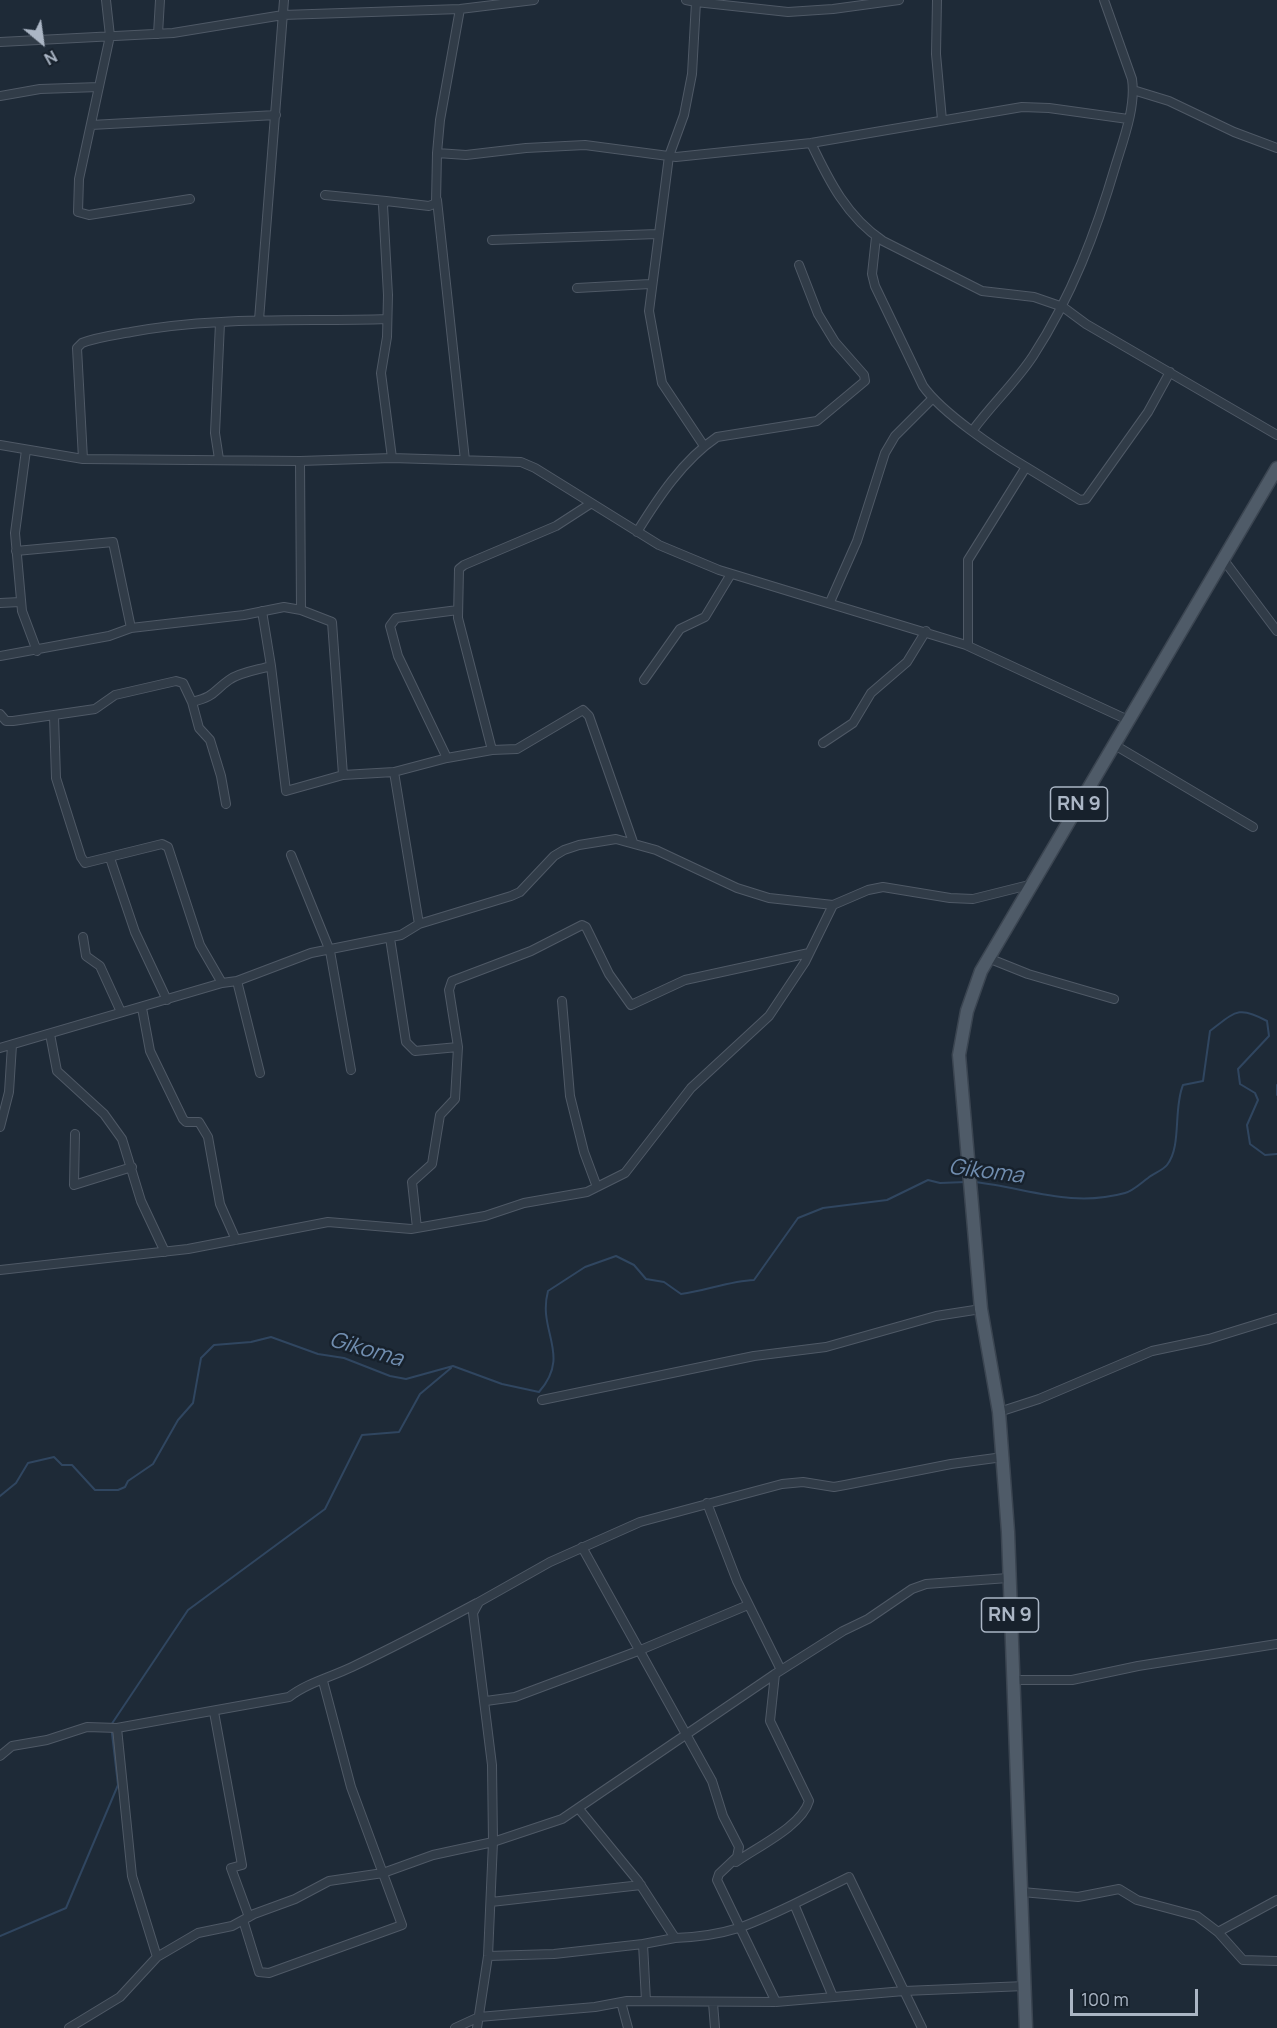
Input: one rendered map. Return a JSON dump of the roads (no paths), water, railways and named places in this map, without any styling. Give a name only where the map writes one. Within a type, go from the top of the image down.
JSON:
[{"type":"main road","name":"RN 9","points":[[1026,2028],[1008,1532],[1003,1457],[999,1412],[981,1309],[959,1056],[967,1011],[988,958],[1277,468]]},
{"type":"street","points":[[106,0],[110,36],[79,179],[78,212],[89,215],[190,199]]},
{"type":"street","points":[[158,34],[160,0]]},
{"type":"street","points":[[259,320],[284,0]]},
{"type":"street","points":[[0,42],[158,34],[283,15],[460,9],[496,2],[534,0]]},
{"type":"street","points":[[686,0],[788,12],[833,9],[899,0]]},
{"type":"street","points":[[937,0],[936,54],[942,120]]},
{"type":"street","points":[[973,430],[1033,357],[1063,307],[1088,251],[1128,119],[1133,90],[1132,79],[1104,0]]},
{"type":"street","points":[[696,2],[692,74],[684,115],[669,156],[650,284],[649,321],[662,383],[704,446]]},
{"type":"street","points":[[460,9],[440,120],[437,200],[465,460]]},
{"type":"street","points":[[0,96],[40,89],[99,87]]},
{"type":"street","points":[[1133,90],[1169,100],[1234,132],[1277,148]]},
{"type":"street","points":[[437,153],[466,154],[585,145],[669,156],[811,143],[942,120],[1038,107],[1128,119]]},
{"type":"street","points":[[91,125],[276,115]]},
{"type":"street","points":[[811,143],[850,214],[876,237],[957,281],[982,291],[1034,297],[1063,307],[1086,324],[1277,435]]},
{"type":"street","points":[[325,195],[429,206],[437,200]]},
{"type":"street","points":[[386,201],[382,205],[387,319],[381,373],[392,458]]},
{"type":"street","points":[[492,240],[657,234]]},
{"type":"street","points":[[876,237],[872,274],[875,286],[913,369],[933,398],[1026,468],[1080,500],[1086,499],[1148,412],[1170,372]]},
{"type":"street","points":[[637,532],[661,495],[704,446],[724,434],[817,421],[865,381],[864,375],[835,342],[818,314],[799,265]]},
{"type":"street","points":[[577,288],[650,284]]},
{"type":"street","points":[[83,459],[77,348],[82,343],[173,324],[259,320],[317,322],[387,319]]},
{"type":"street","points":[[219,459],[215,433],[220,323]]},
{"type":"street","points":[[830,602],[857,540],[868,498],[891,441],[933,398]]},
{"type":"street","points":[[0,444],[83,459],[300,461],[392,458],[521,462],[535,468],[659,545],[731,574],[926,631],[968,646],[1128,720]]},
{"type":"street","points":[[26,450],[15,520],[16,551],[20,603],[37,651]]},
{"type":"street","points":[[300,461],[301,610]]},
{"type":"street","points":[[968,646],[968,560],[1026,468]]},
{"type":"street","points":[[492,750],[473,684],[458,610],[458,574],[462,566],[556,526],[590,504]]},
{"type":"street","points":[[16,551],[113,542],[131,628]]},
{"type":"street","points":[[1223,559],[1277,630]]},
{"type":"street","points":[[644,680],[682,627],[696,623],[705,617],[731,574]]},
{"type":"street","points":[[0,603],[20,603]]},
{"type":"street","points":[[0,656],[109,636],[131,628],[284,607],[301,610],[332,622],[343,775]]},
{"type":"street","points":[[447,758],[425,706],[398,656],[390,626],[396,618],[458,610]]},
{"type":"street","points":[[262,611],[286,791],[343,775],[394,772],[447,758],[492,750],[517,749],[576,712],[586,712],[633,842]]},
{"type":"street","points":[[823,743],[853,723],[871,693],[907,662],[926,631]]},
{"type":"street","points":[[192,702],[215,694],[228,680],[271,666]]},
{"type":"street","points":[[0,714],[6,721],[54,716],[95,709],[115,695],[176,681],[183,683],[192,702],[200,730],[210,740],[226,804]]},
{"type":"street","points":[[54,716],[56,778],[81,857],[85,863],[162,844],[168,847],[200,945],[222,983]]},
{"type":"street","points":[[1113,744],[1253,827]]},
{"type":"street","points":[[394,772],[419,924]]},
{"type":"street","points":[[0,1048],[222,983],[237,981],[311,954],[390,938],[419,924],[520,892],[554,856],[579,844],[616,839],[633,842],[657,850],[737,888],[769,898],[833,905],[867,890],[883,887],[950,898],[973,899],[1033,884]]},
{"type":"street","points":[[291,855],[330,951],[351,1070]]},
{"type":"street","points":[[110,858],[135,932],[166,1000]]},
{"type":"street","points":[[0,1270],[165,1252],[328,1222],[393,1229],[417,1228],[485,1216],[524,1203],[576,1195],[597,1187],[626,1173],[691,1088],[769,1016],[809,953],[833,905]]},
{"type":"street","points":[[417,1228],[411,1185],[414,1179],[427,1171],[432,1164],[440,1115],[454,1099],[458,1047],[449,990],[452,981],[531,951],[582,925],[586,927],[609,974],[631,1005],[685,980],[809,953]]},
{"type":"street","points":[[83,938],[86,956],[100,966],[121,1012]]},
{"type":"street","points":[[390,938],[408,1047],[415,1051],[458,1047]]},
{"type":"street","points":[[988,958],[1029,974],[1114,999]]},
{"type":"street","points":[[237,981],[260,1073]]},
{"type":"street","points":[[562,1001],[570,1096],[584,1152],[597,1187]]},
{"type":"street","points":[[142,1008],[150,1051],[183,1119],[186,1122],[199,1122],[208,1137],[220,1204],[236,1240]]},
{"type":"street","points":[[50,1034],[57,1071],[115,1127],[132,1167],[141,1201],[165,1252]]},
{"type":"street","points":[[0,1127],[9,1092],[12,1045]]},
{"type":"street","points":[[75,1134],[74,1185],[132,1167]]},
{"type":"street","points":[[542,1400],[754,1356],[826,1347],[936,1316],[981,1309]]},
{"type":"street","points":[[999,1412],[1039,1399],[1152,1351],[1209,1339],[1277,1318]]},
{"type":"street","points":[[0,1756],[12,1746],[47,1740],[87,1727],[117,1728],[289,1697],[301,1688],[323,1681],[582,1547],[634,1524],[782,1484],[803,1482],[845,1485],[951,1464],[1003,1457]]},
{"type":"street","points":[[706,1503],[778,1672],[770,1721],[809,1801],[806,1810],[798,1820],[729,1866],[719,1874],[717,1880],[776,2002]]},
{"type":"street","points":[[582,1547],[712,1781],[723,1816],[739,1847],[737,1857],[729,1866]]},
{"type":"street","points":[[69,2028],[120,1997],[157,1957],[198,1933],[232,1926],[246,1918],[296,1899],[329,1881],[383,1874],[433,1855],[493,1842],[552,1824],[579,1809],[778,1672],[919,1586],[1008,1578]]},
{"type":"street","points":[[477,2028],[488,1956],[493,1842],[492,1765],[486,1701],[473,1613],[479,1602]]},
{"type":"street","points":[[486,1701],[516,1697],[638,1651],[748,1605]]},
{"type":"street","points":[[1013,1680],[1072,1680],[1138,1666],[1277,1644]]},
{"type":"street","points":[[214,1712],[242,1864],[231,1868],[259,1972],[269,1973],[402,1925],[351,1787],[323,1681]]},
{"type":"street","points":[[117,1728],[132,1876],[157,1957]]},
{"type":"street","points":[[579,1809],[641,1885],[675,1938]]},
{"type":"street","points":[[488,1956],[554,1954],[675,1938],[708,1937],[742,1929],[849,1877],[922,2028]]},
{"type":"street","points":[[491,1902],[641,1885]]},
{"type":"street","points":[[1022,1892],[1078,1897],[1119,1889],[1137,1900],[1197,1916],[1218,1932],[1244,1960],[1277,1961]]},
{"type":"street","points":[[1218,1932],[1277,1900]]},
{"type":"street","points":[[794,1904],[832,1997]]},
{"type":"street","points":[[643,1944],[646,2001]]},
{"type":"street","points":[[455,2028],[478,2017],[595,2007],[621,2002],[776,2002],[904,1991],[1025,1986]]},
{"type":"street","points":[[621,2002],[628,2028]]},
{"type":"street","points":[[713,2003],[715,2028]]},
{"type":"waterway","name":"Gikoma","points":[[975,1182],[1068,1198],[1105,1197],[1134,1189],[1165,1167],[1172,1157],[1178,1105],[1183,1085],[1203,1081],[1210,1031],[1231,1015],[1243,1012],[1267,1021],[1269,1036],[1238,1069],[1240,1084],[1255,1093],[1258,1100],[1247,1125],[1250,1144],[1265,1155],[1277,1154]]},
{"type":"waterway","name":"Gikoma","points":[[1277,1085],[1277,1095]]},
{"type":"waterway","name":"Gikoma","points":[[0,1496],[16,1483],[28,1463],[54,1457],[62,1465],[72,1465],[95,1490],[118,1490],[125,1487],[128,1481],[153,1464],[178,1420],[193,1403],[201,1358],[214,1345],[251,1342],[271,1337],[318,1354],[344,1358],[390,1376],[406,1379],[453,1366],[502,1384],[539,1392],[553,1366],[546,1306],[548,1291],[585,1267],[616,1256],[634,1265],[646,1279],[664,1282],[681,1294],[754,1280],[798,1218],[823,1208],[887,1200],[928,1180],[940,1183],[966,1182]]},
{"type":"waterway","points":[[0,1936],[66,1908],[118,1785],[111,1725],[188,1610],[325,1509],[362,1435],[399,1432],[420,1394],[451,1368]]}]
